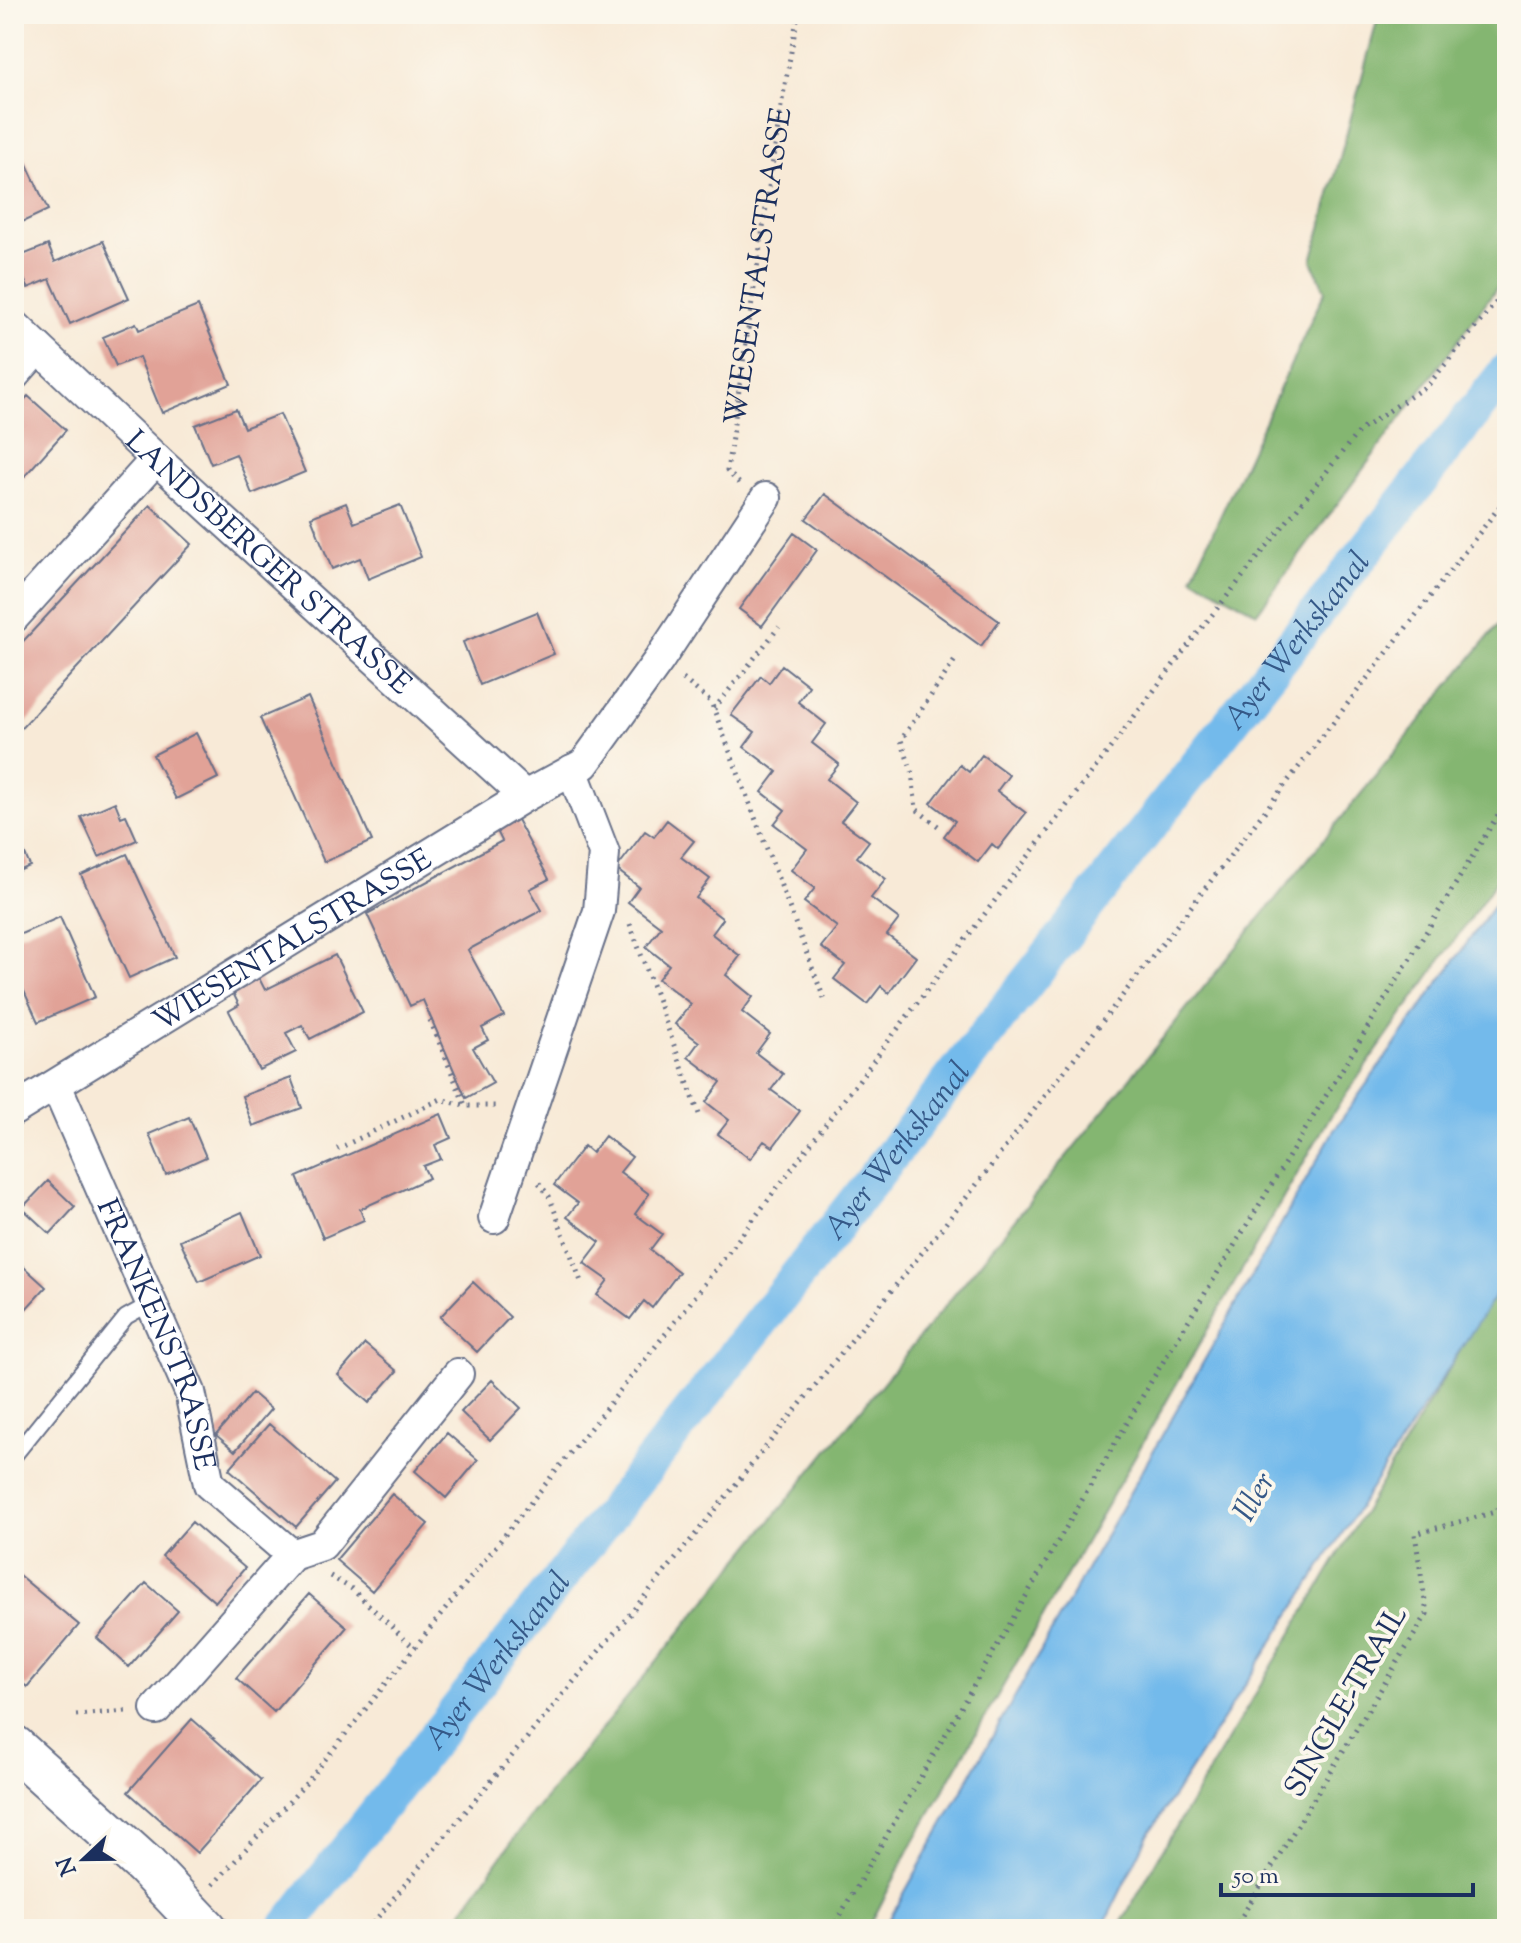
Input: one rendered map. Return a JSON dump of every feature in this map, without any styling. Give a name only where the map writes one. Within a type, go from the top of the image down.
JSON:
[{"type":"main road","points":[[14,1747],[198,1920]]},
{"type":"street","name":"LANDSBERGER STRASSE","points":[[14,325],[525,796]]},
{"type":"street","points":[[14,375],[38,348]]},
{"type":"street","points":[[14,617],[156,459]]},
{"type":"street","name":"WIESENTALSTRASSE","points":[[14,1110],[525,796],[584,764],[659,660],[764,502]]},
{"type":"street","points":[[494,1218],[599,911],[604,853],[572,770]]},
{"type":"street","name":"FRANKENSTRASSE","points":[[56,1085],[190,1392],[209,1484],[292,1555]]},
{"type":"street","points":[[156,1709],[292,1555],[322,1545],[458,1374]]},
{"type":"lane","points":[[14,1456],[126,1317],[151,1303]]},
{"type":"path","name":"WIESENTALSTRASSE","points":[[764,502],[727,471],[798,14]]},
{"type":"path","points":[[198,1920],[687,1307],[1196,635],[1349,443],[1359,431],[1429,384],[1507,289]]},
{"type":"path","points":[[368,1929],[674,1561],[974,1188],[1507,497]]},
{"type":"path","points":[[714,709],[779,627]]},
{"type":"path","points":[[938,826],[916,809],[912,772],[901,740],[957,657]]},
{"type":"path","points":[[659,660],[711,702],[826,1004]]},
{"type":"path","points":[[832,1929],[1152,1380],[1507,800]]},
{"type":"path","points":[[625,911],[699,1114]]},
{"type":"path","points":[[430,1020],[465,1106]]},
{"type":"path","points":[[337,1149],[441,1099],[465,1106],[533,1107]]},
{"type":"path","points":[[517,1152],[549,1196],[582,1284]]},
{"type":"path","name":"SINGLE-TRAIL","points":[[1234,1929],[1427,1614],[1415,1534],[1495,1512],[1507,1492]]},
{"type":"path","points":[[292,1555],[352,1589],[414,1648]]},
{"type":"path","points":[[76,1715],[156,1709]]},
{"type":"green space","points":[[1379,14],[1507,14],[1507,274],[1257,613],[1192,577],[1325,291],[1312,261]]},
{"type":"green space","points":[[1507,614],[1507,866],[1328,1120],[909,1850],[868,1929],[449,1929],[526,1822]]},
{"type":"green space","points":[[1507,1272],[1507,1929],[1118,1929],[1160,1854]]},
{"type":"water","name":"Iller","points":[[1507,887],[1507,1277],[1147,1837],[1102,1929],[884,1929],[1334,1130]]},
{"type":"building","points":[[14,136],[48,210],[14,226]]},
{"type":"building","points":[[103,241],[129,298],[70,324],[50,279],[28,288],[15,258],[48,245],[55,262]]},
{"type":"building","points":[[198,306],[231,384],[162,413],[139,357],[116,366],[103,337],[136,323],[139,330]]},
{"type":"building","points":[[28,396],[66,430],[14,488],[14,411]]},
{"type":"building","points":[[236,409],[244,428],[280,414],[305,472],[252,494],[236,454],[211,464],[195,425]]},
{"type":"building","points":[[825,494],[999,621],[981,646],[806,519]]},
{"type":"building","points":[[346,503],[354,523],[400,505],[421,557],[368,579],[360,558],[332,569],[311,517]]},
{"type":"building","points":[[150,505],[192,544],[14,736],[14,651]]},
{"type":"building","points":[[794,533],[817,550],[762,626],[739,609]]},
{"type":"building","points":[[537,612],[554,654],[480,685],[463,642]]},
{"type":"building","points":[[782,665],[809,686],[798,702],[826,724],[812,743],[839,764],[827,779],[856,802],[841,821],[869,841],[857,857],[886,879],[871,898],[899,919],[887,935],[916,957],[889,993],[881,986],[867,1004],[834,979],[845,965],[821,947],[837,927],[804,902],[815,888],[791,870],[807,849],[774,824],[785,810],[762,792],[777,772],[744,747],[755,732],[731,715],[761,676],[769,683]]},
{"type":"building","points":[[308,697],[372,841],[324,862],[260,718]]},
{"type":"building","points":[[196,733],[218,778],[176,799],[153,755]]},
{"type":"building","points":[[982,755],[1009,775],[997,791],[1026,813],[998,849],[992,844],[978,862],[944,836],[955,821],[931,803],[960,765],[969,772]]},
{"type":"building","points":[[115,802],[121,817],[126,815],[137,840],[99,857],[81,817]]},
{"type":"building","points":[[515,816],[549,879],[530,889],[542,910],[468,950],[504,1016],[482,1028],[488,1040],[473,1048],[493,1083],[466,1098],[423,1000],[410,1006],[367,914],[502,841],[495,827]]},
{"type":"building","points":[[667,820],[694,841],[681,857],[710,879],[696,898],[723,919],[712,934],[740,956],[726,975],[753,997],[742,1012],[770,1034],[756,1053],[783,1074],[771,1090],[800,1111],[773,1147],[764,1141],[750,1159],[718,1134],[729,1120],[706,1102],[721,1082],[688,1057],[699,1042],[675,1024],[691,1004],[658,979],[669,965],[646,947],[661,927],[628,902],[639,887],[616,869],[645,831],[654,837]]},
{"type":"building","points":[[14,829],[30,866],[14,873]]},
{"type":"building","points":[[127,854],[175,957],[129,978],[81,875]]},
{"type":"building","points":[[60,917],[95,997],[38,1022],[14,969],[14,937]]},
{"type":"building","points":[[335,955],[363,1012],[310,1039],[302,1025],[286,1033],[296,1052],[259,1070],[229,1011],[239,1005],[232,991],[259,978],[265,990]]},
{"type":"building","points":[[291,1078],[302,1108],[253,1126],[242,1096]]},
{"type":"building","points":[[441,1114],[451,1138],[435,1145],[441,1159],[423,1166],[429,1178],[360,1209],[364,1220],[323,1238],[297,1177]]},
{"type":"building","points":[[189,1117],[206,1157],[166,1175],[149,1134]]},
{"type":"building","points":[[605,1136],[632,1157],[620,1172],[649,1194],[635,1214],[662,1234],[650,1250],[679,1272],[652,1308],[644,1301],[630,1319],[597,1295],[608,1280],[584,1263],[600,1242],[567,1217],[578,1203],[554,1185],[584,1146],[592,1153]]},
{"type":"building","points":[[48,1181],[75,1207],[50,1234],[22,1208]]},
{"type":"building","points":[[242,1212],[260,1255],[199,1282],[180,1240]]},
{"type":"building","points":[[14,1258],[46,1287],[14,1322]]},
{"type":"building","points":[[473,1282],[510,1317],[477,1352],[440,1317]]},
{"type":"building","points":[[365,1344],[397,1371],[369,1403],[338,1375]]},
{"type":"building","points":[[492,1380],[521,1408],[490,1440],[461,1412]]},
{"type":"building","points":[[252,1393],[271,1409],[235,1451],[216,1435]]},
{"type":"building","points":[[269,1424],[335,1482],[296,1527],[229,1469]]},
{"type":"building","points":[[447,1433],[478,1460],[446,1498],[415,1471]]},
{"type":"building","points":[[392,1494],[428,1524],[372,1591],[336,1560]]},
{"type":"building","points":[[192,1522],[245,1568],[215,1602],[162,1556]]},
{"type":"building","points":[[14,1571],[79,1625],[27,1687],[14,1676]]},
{"type":"building","points":[[146,1583],[178,1611],[129,1667],[97,1638]]},
{"type":"building","points":[[309,1594],[347,1627],[274,1712],[236,1678]]},
{"type":"building","points":[[192,1719],[261,1780],[197,1853],[128,1792]]},
{"type":"waterway","name":"Ayer Werkskanal","points":[[285,1929],[1507,370]]}]
